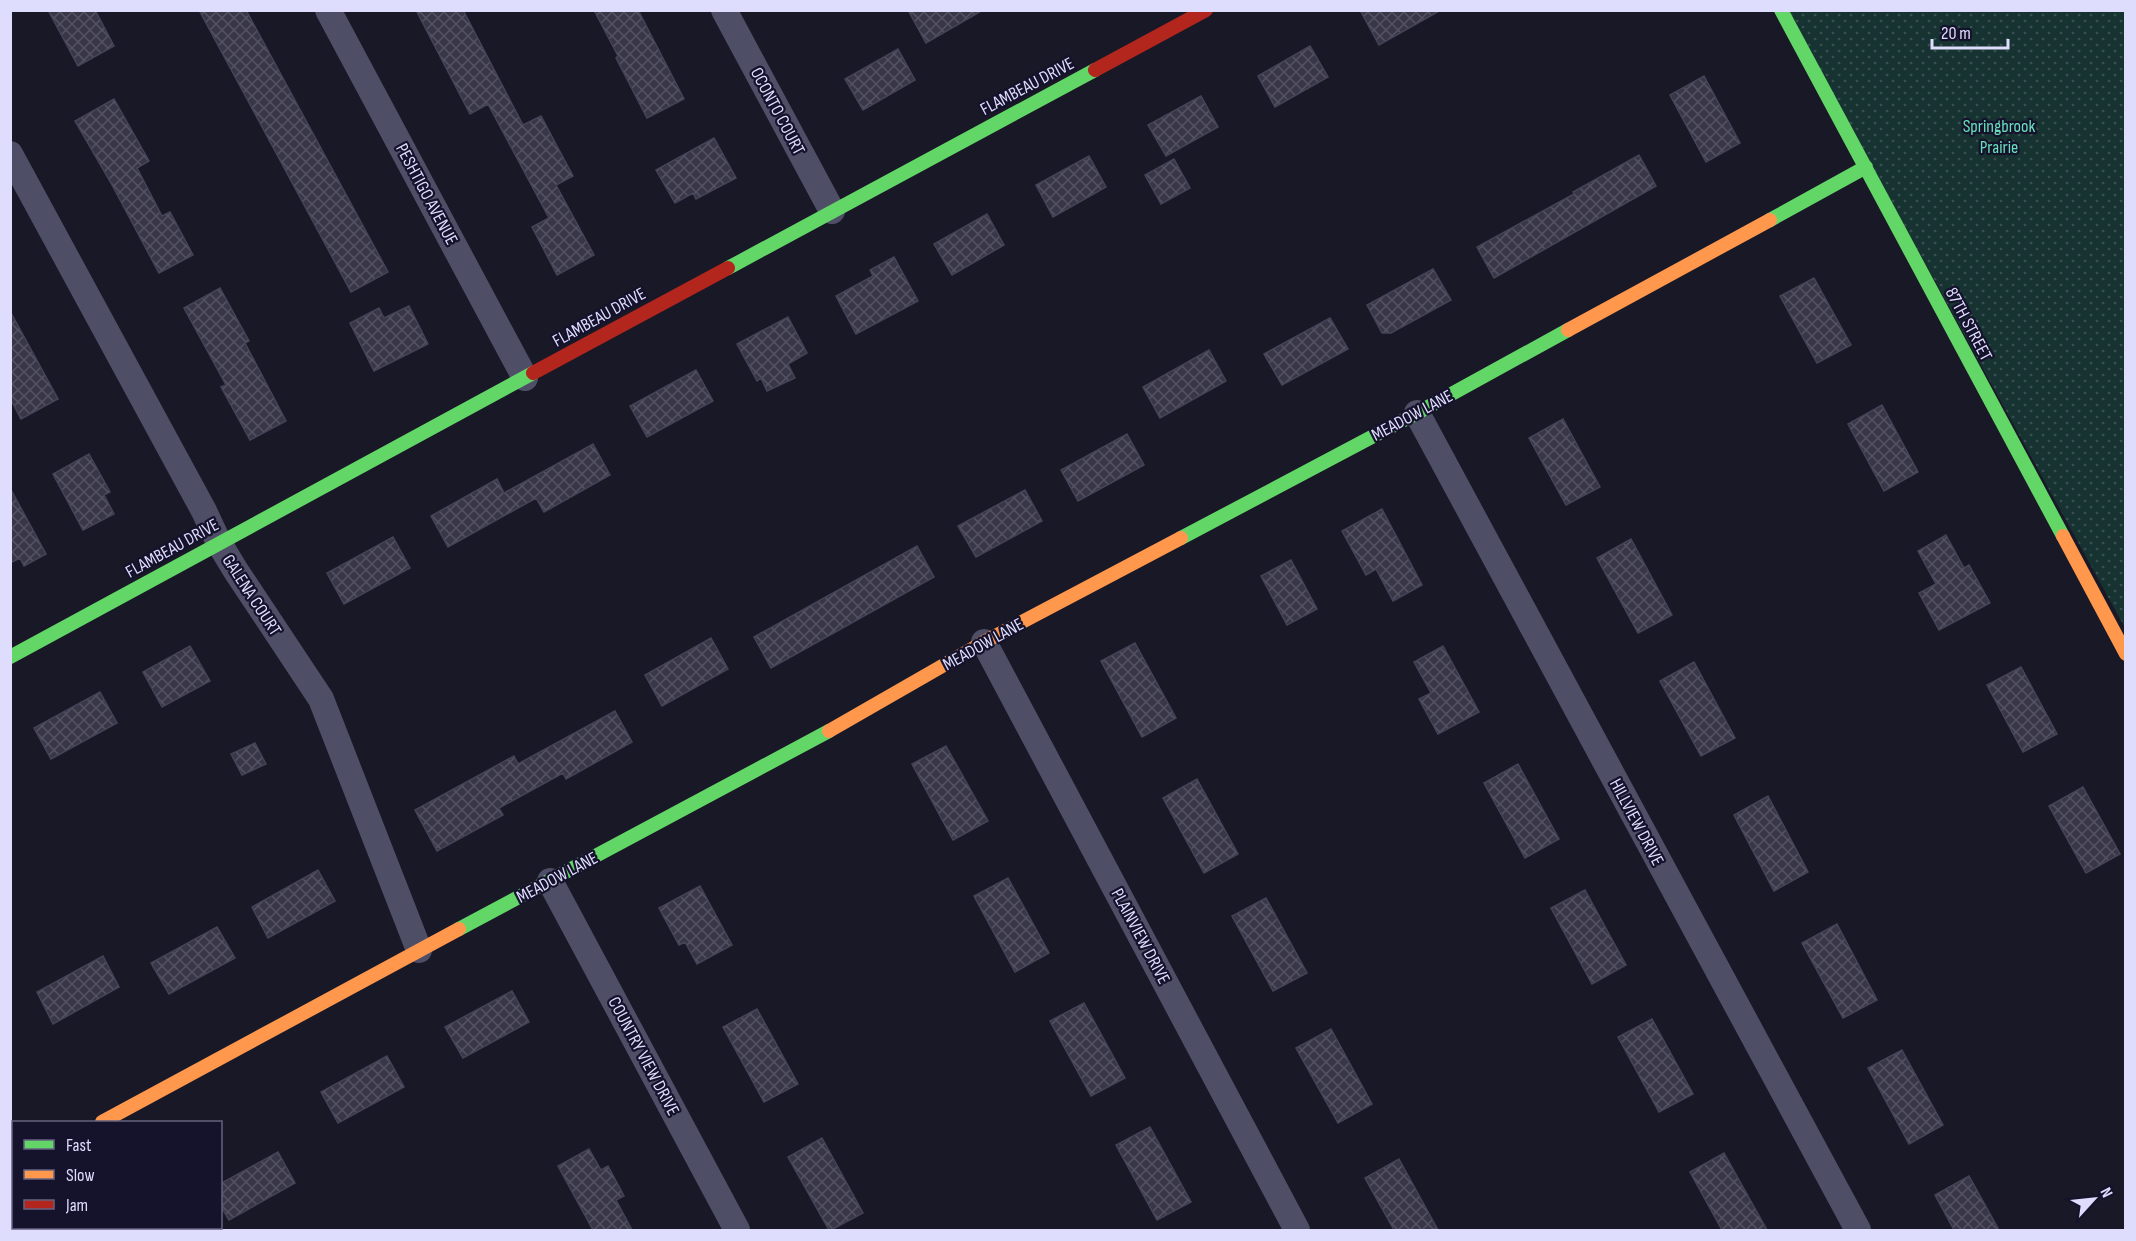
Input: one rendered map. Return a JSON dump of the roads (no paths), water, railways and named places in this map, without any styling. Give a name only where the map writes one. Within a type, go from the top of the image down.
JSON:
[{"type":"street","name":"PESHTIGO AVENUE","points":[[328,10],[525,378]]},
{"type":"street","name":"OCONTO COURT","points":[[724,10],[832,211]]},
{"type":"street","name":"FLAMBEAU DRIVE","points":[[10,657],[1206,10]]},
{"type":"street","name":"87TH STREET","points":[[1781,10],[2126,654]]},
{"type":"street","name":"GALENA COURT","points":[[10,154],[204,511],[219,543],[321,699],[419,950]]},
{"type":"street","name":"MEADOW LANE","points":[[104,1121],[800,747],[984,642],[1417,413],[1866,167]]},
{"type":"street","name":"HILLVIEW DRIVE","points":[[1417,413],[1858,1230]]},
{"type":"street","name":"PLAINVIEW DRIVE","points":[[984,642],[1297,1230]]},
{"type":"street","name":"COUNTRY VIEW DRIVE","points":[[550,880],[737,1230]]},
{"type":"park label","name":"Springbrook Prairie","points":[[1999,136]]}]
